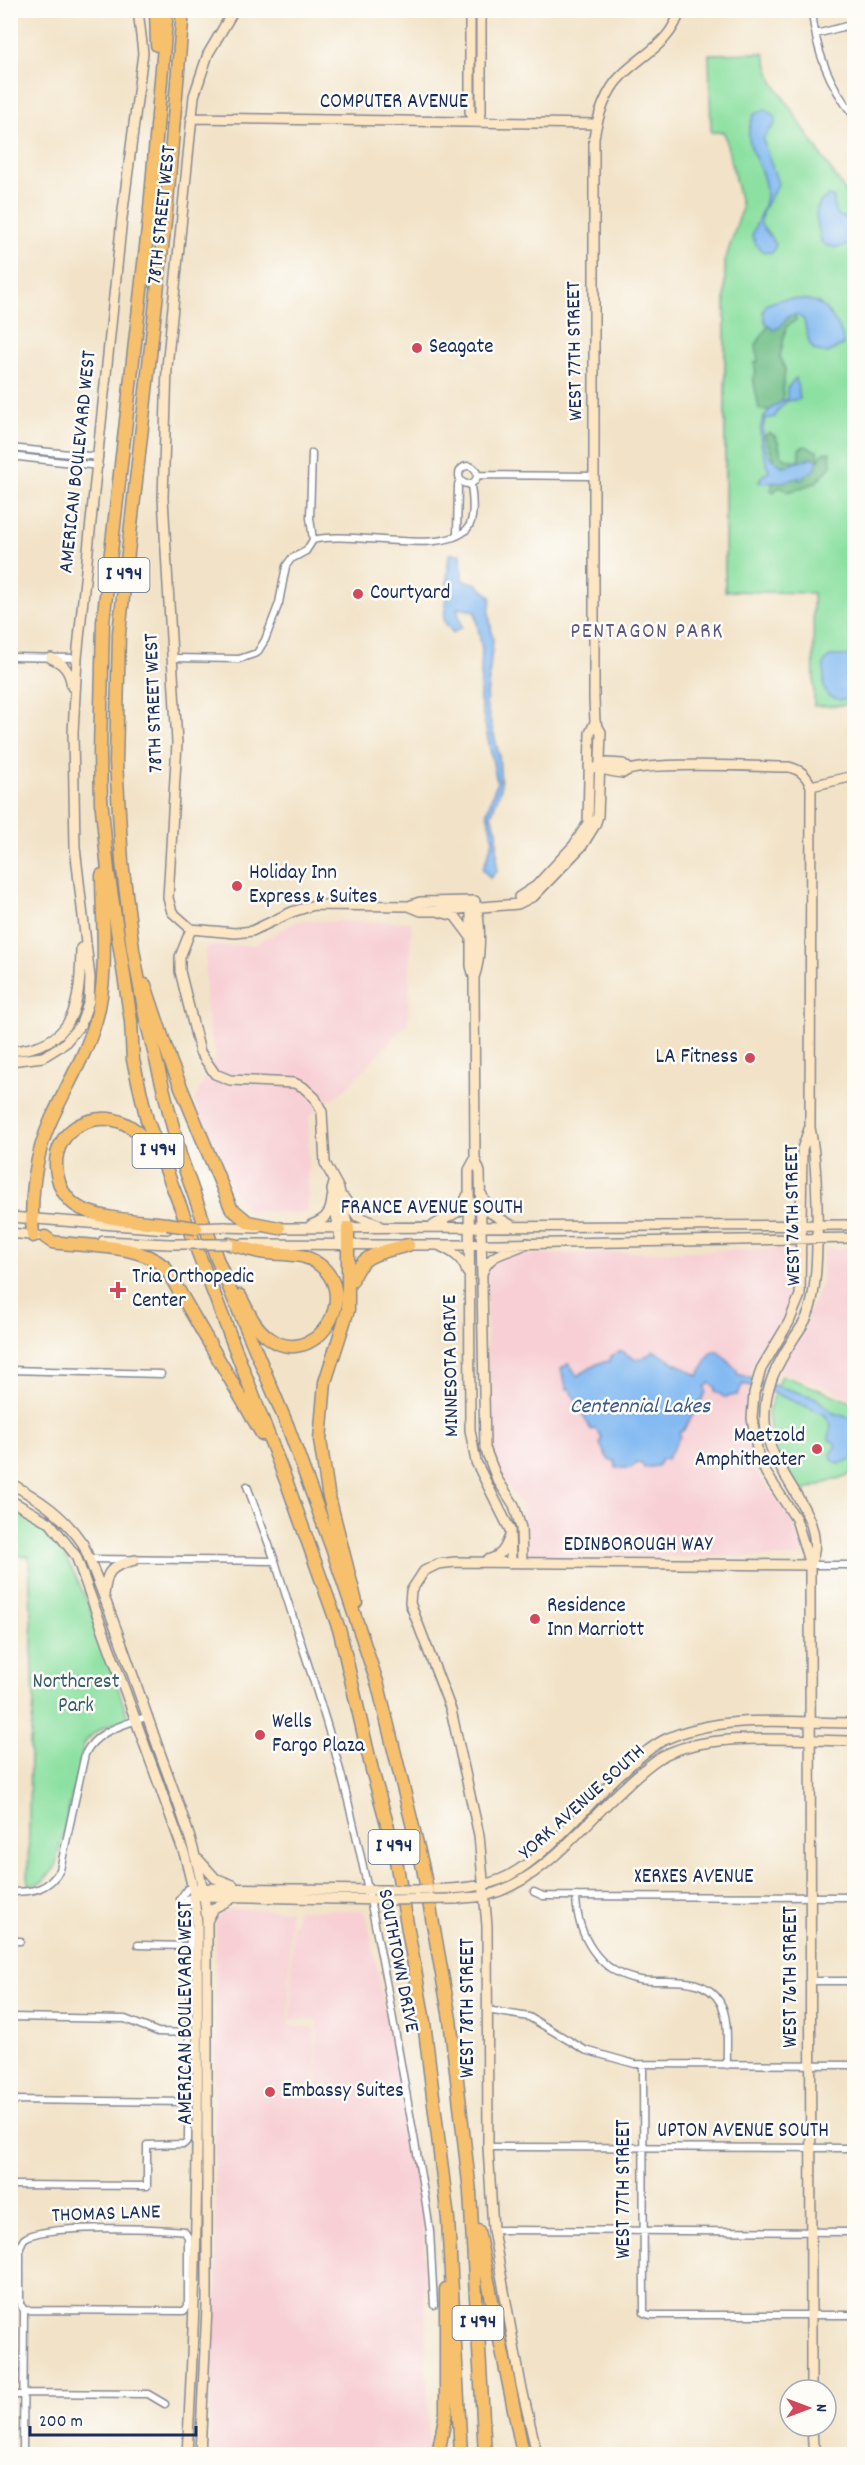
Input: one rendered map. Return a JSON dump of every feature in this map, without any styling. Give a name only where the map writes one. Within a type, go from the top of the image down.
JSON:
[{"type":"highway","points":[[156,10],[157,53],[162,80]]},
{"type":"highway","name":"I 494","points":[[167,10],[149,219],[105,594],[101,657],[101,798],[108,871],[131,1021],[134,1060],[147,1120],[191,1225],[340,1632],[372,1770],[394,1849],[424,2022],[448,2219],[456,2326],[461,2454]]},
{"type":"highway","name":"I 494","points":[[184,13],[167,203],[119,633],[116,689],[118,805],[133,949],[158,1075],[196,1203],[221,1270],[296,1448],[363,1642],[388,1725],[425,1880],[450,2019],[470,2192],[485,2454]]},
{"type":"highway","points":[[101,798],[104,963],[99,1009],[87,1047],[45,1134],[36,1170],[32,1218],[39,1236],[52,1242],[140,1254],[154,1259],[165,1267],[242,1398],[288,1486]]},
{"type":"highway","points":[[133,949],[171,1063],[231,1208],[248,1222],[279,1228]]},
{"type":"highway","points":[[101,1118],[126,1123],[137,1131],[149,1146],[170,1199],[191,1225],[169,1227],[96,1214],[73,1204],[60,1186],[56,1168],[60,1147],[69,1132],[87,1121],[101,1118]]},
{"type":"highway","points":[[196,1203],[230,1278],[259,1329],[272,1341],[288,1345],[304,1343],[322,1334],[333,1317],[336,1293],[328,1275],[320,1265],[306,1258],[261,1252],[229,1244]]},
{"type":"highway","points":[[344,1228],[348,1297]]},
{"type":"highway","points":[[363,1642],[353,1585],[320,1456],[322,1394],[330,1360],[344,1323],[353,1277],[362,1261],[408,1245]]},
{"type":"highway","points":[[470,2192],[523,2454]]},
{"type":"highway","points":[[438,2454],[447,2401],[444,2349],[448,2219]]},
{"type":"street","name":"AMERICAN BOULEVARD WEST","points":[[10,1061],[31,1060],[54,1051],[73,1035],[81,1024],[91,989],[81,919],[75,847],[74,726],[77,658],[124,204],[143,53],[138,10]]},
{"type":"street","name":"78TH STREET WEST","points":[[190,929],[172,912],[168,898],[176,789],[177,722],[163,520],[163,468],[169,344],[194,96],[208,54],[234,10]]},
{"type":"street","points":[[470,10],[471,112],[476,122]]},
{"type":"street","points":[[476,122],[481,113],[481,10]]},
{"type":"street","name":"WEST 77TH STREET","points":[[472,906],[526,894],[574,845],[588,823],[590,734],[595,723],[592,251],[596,123],[615,82],[668,36],[680,10]]},
{"type":"street","points":[[812,10],[816,34],[828,74],[855,116]]},
{"type":"street","points":[[816,34],[855,24]]},
{"type":"street","name":"COMPUTER AVENUE","points":[[191,118],[596,123]]},
{"type":"street","points":[[10,448],[99,462]]},
{"type":"street","points":[[173,658],[239,659],[257,653],[265,640],[279,603],[286,566],[291,559],[306,551],[314,540],[310,468],[312,453]]},
{"type":"street","points":[[10,456],[99,462]]},
{"type":"street","points":[[457,534],[458,485],[461,471],[466,467],[473,468],[477,475]]},
{"type":"street","points":[[314,540],[441,541],[467,529],[472,520],[471,483],[477,475]]},
{"type":"street","points":[[477,475],[594,476]]},
{"type":"street","points":[[460,479],[465,483],[471,483]]},
{"type":"street","points":[[10,657],[77,658]]},
{"type":"street","points":[[51,658],[64,665],[71,676],[74,726]]},
{"type":"street","name":"WEST 77TH STREET","points":[[472,906],[518,904],[534,896],[590,836],[598,816],[601,732],[595,723]]},
{"type":"street","points":[[589,767],[600,768],[609,763],[623,764],[628,768],[789,767],[799,769],[807,776],[811,786],[855,776]]},
{"type":"street","name":"WEST 76TH STREET","points":[[810,1565],[816,1552],[812,1526],[773,1457],[765,1423],[767,1395],[775,1370],[809,1312],[814,1288],[816,1226],[814,1149],[810,1128],[811,786]]},
{"type":"street","points":[[344,1228],[335,1187],[323,1155],[322,1112],[310,1092],[303,1087],[284,1082],[230,1080],[215,1074],[204,1060],[180,971],[180,957],[190,929],[235,933],[252,931],[292,912],[314,905],[409,906],[420,902],[472,906]]},
{"type":"street","points":[[409,906],[421,911],[472,906]]},
{"type":"street","name":"MINNESOTA DRIVE","points":[[472,906],[479,966],[474,977],[475,1159],[480,1172],[480,1282],[485,1448],[497,1479],[514,1505],[521,1528],[522,1563]]},
{"type":"street","points":[[436,911],[455,916],[475,938],[483,921],[496,906]]},
{"type":"street","name":"AMERICAN BOULEVARD WEST","points":[[10,1051],[37,1047],[48,1042],[68,1024],[75,1012],[81,987],[81,919]]},
{"type":"street","name":"WEST 76TH STREET","points":[[810,1128],[802,1149],[801,1284],[797,1304],[762,1365],[754,1393],[753,1428],[758,1455],[766,1473],[796,1519],[810,1565],[811,2378]]},
{"type":"street","name":"MINNESOTA DRIVE","points":[[475,1159],[469,1170],[471,1444],[476,1462],[505,1516],[510,1532],[510,1563]]},
{"type":"street","points":[[480,1186],[489,1212],[515,1227]]},
{"type":"street","points":[[306,1228],[326,1218],[331,1209],[335,1187]]},
{"type":"street","points":[[335,1187],[357,1216],[387,1228]]},
{"type":"street","points":[[423,1228],[438,1224],[461,1210],[469,1188]]},
{"type":"street","points":[[10,1217],[169,1227]]},
{"type":"street","name":"FRANCE AVENUE SOUTH","points":[[191,1225],[279,1228],[855,1225]]},
{"type":"street","name":"FRANCE AVENUE SOUTH","points":[[10,1233],[169,1244],[438,1245],[855,1238]]},
{"type":"street","points":[[480,1282],[484,1267],[493,1256],[515,1250],[527,1243]]},
{"type":"street","points":[[438,1245],[456,1254],[464,1263],[469,1278]]},
{"type":"street","points":[[10,1370],[161,1374]]},
{"type":"street","name":"AMERICAN BOULEVARD WEST","points":[[10,1484],[51,1507],[70,1524],[89,1559],[148,1716],[196,1857],[205,1892],[207,1921],[201,2149],[195,2322],[187,2454]]},
{"type":"street","name":"SOUTHTOWN DRIVE","points":[[247,1485],[275,1561],[349,1805],[425,2198],[430,2231],[434,2305]]},
{"type":"street","name":"AMERICAN BOULEVARD WEST","points":[[10,1500],[50,1523],[69,1544],[77,1559],[186,1856],[194,1892],[197,1923],[201,2149],[207,2307],[200,2454]]},
{"type":"street","points":[[473,1562],[496,1558],[506,1548],[510,1532]]},
{"type":"street","points":[[77,1559],[275,1561]]},
{"type":"street","points":[[103,1597],[109,1570],[135,1560]]},
{"type":"street","name":"EDINBOROUGH WAY","points":[[424,1571],[438,1564],[473,1562],[855,1565]]},
{"type":"street","name":"WEST 78TH STREET","points":[[424,1571],[411,1591],[410,1603],[451,1710],[480,1835],[485,1896],[488,2147],[493,2230],[517,2365],[537,2454]]},
{"type":"street","points":[[10,1892],[42,1889],[56,1878],[63,1862],[88,1747],[98,1736],[148,1716]]},
{"type":"street","name":"YORK AVENUE SOUTH","points":[[484,1884],[508,1876],[537,1856],[636,1760],[664,1740],[702,1726],[726,1723],[855,1723]]},
{"type":"street","name":"YORK AVENUE SOUTH","points":[[205,1892],[237,1898],[369,1900],[380,1895],[456,1899],[485,1896],[524,1880],[546,1864],[635,1776],[662,1757],[689,1746],[721,1741],[855,1741]]},
{"type":"street","points":[[196,1857],[214,1878],[241,1888]]},
{"type":"street","points":[[10,2185],[147,2186],[147,2145],[184,2144],[188,2139],[190,1929],[180,1899],[182,1893],[241,1888],[367,1890],[380,1895],[484,1884]]},
{"type":"street","name":"XERXES AVENUE","points":[[534,1892],[543,1896],[855,1897]]},
{"type":"street","points":[[576,1896],[578,1922],[583,1935],[598,1957],[607,1965],[629,1977],[695,1982],[713,1993],[724,2010],[726,2020],[726,2065]]},
{"type":"street","points":[[207,1921],[214,1908],[223,1902],[237,1898]]},
{"type":"street","points":[[10,1941],[20,1941]]},
{"type":"street","points":[[138,1945],[189,1946]]},
{"type":"street","points":[[810,1982],[855,1981]]},
{"type":"street","points":[[487,2010],[529,2017],[585,2050],[618,2061],[643,2065],[855,2065]]},
{"type":"street","points":[[10,2017],[119,2018],[138,2022],[158,2032],[189,2033]]},
{"type":"street","name":"WEST 77TH STREET","points":[[643,2065],[644,2313],[650,2315],[810,2315]]},
{"type":"street","points":[[10,2100],[189,2102]]},
{"type":"street","name":"UPTON AVENUE SOUTH","points":[[488,2147],[855,2148]]},
{"type":"street","name":"THOMAS LANE","points":[[129,2228],[184,2231],[188,2237],[188,2306],[184,2311],[177,2313],[24,2310],[20,2304],[20,2247],[23,2239],[30,2235],[59,2230],[129,2228]]},
{"type":"street","points":[[493,2230],[855,2232]]},
{"type":"street","points":[[23,2454],[24,2310]]},
{"type":"street","points":[[810,2315],[855,2315]]},
{"type":"street","points":[[10,2395],[148,2394],[165,2404]]},
{"type":"street","points":[[813,2438],[813,2445],[818,2454]]},
{"type":"street","points":[[807,2454],[813,2445]]},
{"type":"shaded area","points":[[298,921],[411,922],[408,1023],[346,1088],[309,1116],[307,1213],[247,1211],[232,1189],[194,1102],[216,1054],[209,1031],[205,1000],[206,946],[253,945]]},
{"type":"shaded area","points":[[854,1247],[854,1398],[778,1370],[817,1295],[822,1282],[823,1255],[827,1248]]},
{"type":"shaded area","points":[[781,1249],[794,1272],[792,1311],[752,1365],[746,1420],[754,1469],[793,1521],[801,1557],[533,1557],[527,1554],[522,1506],[500,1473],[487,1433],[487,1274],[490,1263],[503,1255]]},
{"type":"shaded area","points":[[231,1909],[290,1910],[289,2026],[315,2027],[316,2138],[318,2020],[291,2020],[292,1924],[296,1921],[296,1910],[361,1910],[367,1917],[423,2208],[429,2452],[288,2451],[288,2454],[210,2454],[211,2330],[217,2300],[214,2118],[216,1921],[222,1913]]},
{"type":"green space","points":[[764,53],[773,82],[854,205],[854,705],[814,706],[813,593],[725,591],[725,261],[742,208],[724,132],[711,132],[709,54]]},
{"type":"green space","points":[[794,313],[796,320],[786,327],[780,357],[785,369],[782,404],[772,410],[759,409],[753,377],[756,372],[754,363],[758,362],[756,345],[770,323]]},
{"type":"green space","points":[[769,433],[777,439],[781,455],[789,460],[799,460],[799,449],[805,446],[817,451],[819,460],[823,453],[830,452],[831,466],[815,483],[788,492],[780,486],[773,493],[771,491],[774,478],[800,475],[798,479],[802,480],[805,477],[786,465],[781,468],[775,465],[765,435]]},
{"type":"green space","points":[[781,1375],[854,1403],[854,1473],[800,1492],[772,1448],[768,1412]]},
{"type":"green space","name":"Northcrest Park","points":[[11,1511],[44,1530],[65,1557],[96,1625],[128,1718],[98,1731],[84,1744],[55,1868],[42,1882],[28,1886],[30,1743],[34,1703],[29,1556],[11,1555]]},
{"type":"water","points":[[766,109],[776,118],[776,122],[763,140],[778,184],[763,210],[760,223],[776,244],[773,252],[769,253],[755,243],[752,236],[763,208],[766,191],[749,136],[754,114]]},
{"type":"water","points":[[828,196],[834,198],[838,215],[854,222],[854,242],[842,247],[833,247],[821,242],[816,211]]},
{"type":"water","points":[[783,299],[808,300],[821,305],[838,327],[843,345],[827,353],[814,350],[809,342],[804,320],[797,315],[789,316],[780,327],[773,330],[765,322],[763,311],[767,304]]},
{"type":"water","points":[[796,378],[800,399],[787,401],[775,417],[765,419],[763,441],[772,459],[784,467],[813,457],[817,460],[816,467],[811,472],[794,479],[759,482],[761,477],[769,471],[762,449],[760,429],[762,421],[775,405],[787,399],[787,388]]},
{"type":"water","points":[[449,554],[461,554],[462,580],[477,584],[491,597],[489,614],[493,640],[486,704],[499,755],[501,788],[491,815],[497,831],[497,871],[490,878],[483,869],[493,840],[487,812],[497,782],[480,700],[482,649],[475,611],[457,608],[462,627],[453,633],[444,621]]},
{"type":"water","points":[[831,656],[854,656],[854,698],[840,700],[828,696],[824,688],[824,663]]},
{"type":"water","name":"Centennial Lakes","points":[[621,1351],[638,1359],[654,1351],[698,1376],[711,1353],[718,1351],[737,1370],[737,1374],[816,1398],[833,1413],[854,1419],[854,1458],[839,1464],[832,1460],[831,1454],[836,1447],[834,1442],[829,1440],[831,1425],[823,1414],[774,1393],[743,1384],[737,1395],[724,1397],[715,1391],[715,1387],[710,1383],[705,1387],[706,1392],[683,1431],[679,1432],[680,1436],[667,1459],[662,1459],[657,1466],[644,1468],[642,1463],[637,1462],[631,1468],[616,1468],[615,1461],[608,1459],[600,1444],[602,1437],[595,1429],[591,1430],[570,1389],[567,1389],[561,1369],[569,1363],[577,1376],[599,1363],[610,1361],[611,1356]]},
{"type":"place","name":"Seagate","points":[[417,348]]},
{"type":"place","name":"Courtyard","points":[[358,594]]},
{"type":"place","name":"Holiday Inn Express & Suites","points":[[237,886]]},
{"type":"place","name":"LA Fitness","points":[[750,1058]]},
{"type":"place","name":"Tria Orthopedic Center","points":[[118,1290]]},
{"type":"place","name":"Maetzold Amphitheater","points":[[817,1449]]},
{"type":"place","name":"Residence Inn Marriott","points":[[535,1619]]},
{"type":"place","name":"Wells Fargo Plaza","points":[[260,1735]]},
{"type":"place","name":"Embassy Suites","points":[[270,2092]]},
{"type":"district","name":"PENTAGON PARK","points":[[647,632]]}]
